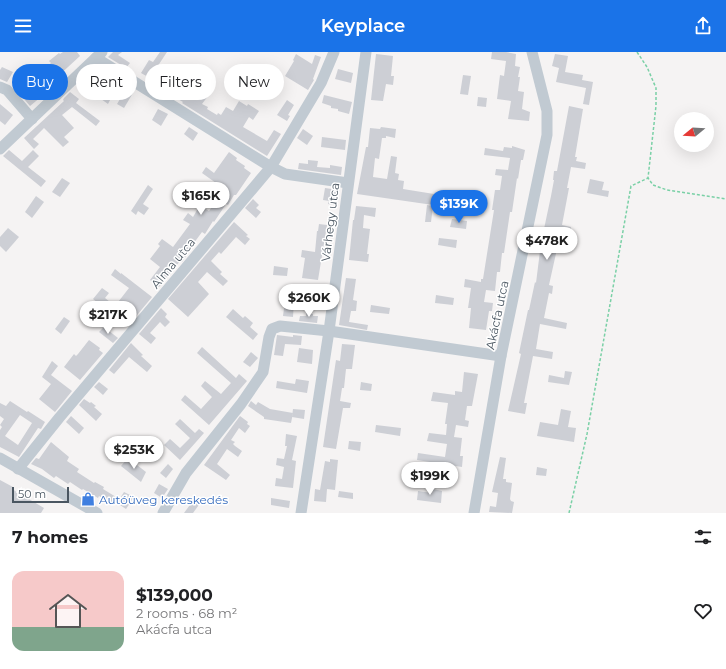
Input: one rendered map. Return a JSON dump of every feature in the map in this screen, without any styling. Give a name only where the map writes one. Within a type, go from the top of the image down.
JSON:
[{"type":"street","points":[[271,167],[320,83],[334,52]]},
{"type":"street","name":"Várhegy utca","points":[[301,513],[329,331],[366,52]]},
{"type":"street","name":"Akácfa utca","points":[[474,513],[502,356],[547,135],[547,111],[532,52]]},
{"type":"street","points":[[0,149],[99,55],[271,167],[285,174],[348,183]]},
{"type":"street","points":[[0,87],[7,90],[32,119]]},
{"type":"street","name":"Alma utca","points":[[18,469],[59,418],[271,167]]},
{"type":"street","points":[[164,513],[186,473],[241,404],[262,372],[272,329],[280,326],[329,331],[502,356]]},
{"type":"street","points":[[0,458],[97,513]]},
{"type":"path","points":[[637,52],[647,67],[656,88],[656,106],[648,178],[653,185],[667,190],[726,199]]},
{"type":"path","points":[[569,513],[587,434],[631,186],[648,178]]},
{"type":"building","points":[[63,52],[77,52],[80,56],[68,67],[68,64],[50,64],[51,63],[49,61],[59,53],[60,54]]},
{"type":"building","points":[[113,52],[122,52],[118,55],[130,63],[119,64],[108,57]]},
{"type":"building","points":[[160,52],[167,52],[159,64],[147,64],[149,60],[153,62]]},
{"type":"building","points":[[492,52],[516,54],[515,66],[520,67],[518,91],[524,92],[522,109],[530,112],[529,121],[508,119],[511,101],[497,99],[500,75],[504,76],[506,61],[491,59]]},
{"type":"building","points":[[296,54],[312,64],[315,55],[321,57],[313,79],[314,80],[308,90],[285,76],[294,61],[293,60]]},
{"type":"building","points":[[376,54],[393,56],[391,76],[394,76],[393,85],[386,84],[383,101],[371,100]]},
{"type":"building","points":[[555,54],[568,56],[565,72],[583,75],[582,80],[593,82],[589,105],[583,104],[586,88],[556,82],[559,68],[552,66]]},
{"type":"building","points":[[145,66],[145,75],[141,73]]},
{"type":"building","points":[[2,67],[12,72],[7,82],[0,79],[0,70]]},
{"type":"building","points":[[338,69],[353,73],[351,83],[335,79]]},
{"type":"building","points":[[463,75],[471,76],[468,95],[460,94]]},
{"type":"building","points":[[70,92],[76,97],[76,100],[78,100],[76,103],[100,121],[96,126],[72,107],[62,115],[74,128],[64,137],[69,142],[63,147],[44,128],[33,139],[39,144],[34,149],[24,138],[64,101],[63,100],[68,100],[68,94]]},
{"type":"building","points":[[324,95],[352,102],[349,114],[338,111],[338,109],[331,108],[331,106],[322,103]]},
{"type":"building","points":[[478,97],[487,98],[486,107],[477,106]]},
{"type":"building","points":[[25,100],[37,100],[30,106]]},
{"type":"building","points":[[102,100],[110,100],[108,104]]},
{"type":"building","points":[[119,100],[129,100],[124,108],[117,104]]},
{"type":"building","points":[[180,100],[205,100],[202,104],[208,107],[207,109],[217,115],[218,113],[221,115],[226,107],[233,111],[239,101],[247,106],[248,104],[259,111],[253,120],[249,117],[243,127],[267,141],[274,130],[281,134],[267,156],[182,103],[183,102]]},
{"type":"building","points":[[287,100],[294,105],[288,115],[290,116],[287,121],[277,115]]},
{"type":"building","points":[[0,104],[13,115],[5,125],[0,121]]},
{"type":"building","points":[[569,106],[583,109],[575,157],[577,157],[576,161],[586,163],[585,169],[571,167],[567,188],[569,188],[562,225],[571,227],[570,233],[561,231],[549,285],[553,286],[552,294],[549,293],[544,318],[567,323],[566,329],[540,324],[536,349],[553,352],[552,359],[533,356],[524,403],[527,403],[525,414],[508,411],[521,354],[519,353],[528,310],[535,282],[536,283],[541,243],[554,180],[554,171],[557,171]]},
{"type":"building","points":[[158,109],[168,114],[161,126],[152,120]]},
{"type":"building","points":[[189,127],[198,133],[193,141],[184,134]]},
{"type":"building","points":[[381,127],[396,129],[395,138],[386,136],[386,138],[382,138],[379,159],[375,158],[373,177],[387,179],[391,156],[397,157],[395,173],[399,174],[398,180],[404,181],[403,189],[434,194],[433,205],[357,194],[366,147],[368,147],[370,128],[380,129]]},
{"type":"building","points":[[303,129],[313,136],[307,145],[297,138]]},
{"type":"building","points":[[322,137],[346,140],[345,150],[321,147]]},
{"type":"building","points":[[512,146],[525,150],[523,160],[521,160],[518,179],[517,178],[512,212],[510,212],[500,272],[497,272],[495,291],[486,290],[484,302],[493,303],[492,311],[489,311],[486,330],[469,328],[471,308],[468,308],[471,288],[464,287],[465,279],[481,282],[481,279],[483,279],[494,210],[492,210],[495,190],[500,190],[502,176],[495,175],[496,169],[508,170],[510,158],[484,155],[485,148],[503,151],[504,147],[512,148]]},
{"type":"building","points":[[9,150],[22,161],[33,150],[39,156],[28,167],[46,181],[41,187],[3,156]]},
{"type":"building","points":[[229,152],[237,158],[236,160],[245,166],[244,168],[251,173],[236,195],[234,195],[228,205],[226,204],[214,222],[213,221],[205,234],[202,232],[185,255],[186,256],[182,262],[180,261],[159,287],[150,280],[160,267],[150,259],[160,246],[158,244],[162,239],[173,247],[190,224],[183,220],[188,213],[193,217],[200,205],[209,211],[218,198],[210,193],[216,183],[202,173],[206,167],[214,173]]},
{"type":"building","points":[[308,160],[318,161],[317,167],[330,168],[330,165],[342,167],[341,175],[298,169],[299,163],[308,164]]},
{"type":"building","points":[[62,178],[70,183],[60,197],[52,192]]},
{"type":"building","points":[[590,179],[604,182],[602,190],[609,191],[608,197],[587,193]]},
{"type":"building","points":[[148,185],[153,189],[143,204],[149,208],[144,215],[138,211],[136,215],[131,211]]},
{"type":"building","points":[[325,188],[338,190],[336,205],[328,204],[329,201],[323,200]]},
{"type":"building","points":[[36,196],[44,202],[32,218],[25,212]]},
{"type":"building","points":[[253,199],[259,205],[256,208],[261,212],[256,218],[245,208]]},
{"type":"building","points":[[427,205],[433,206],[431,222],[425,222]]},
{"type":"building","points":[[356,206],[376,208],[375,217],[364,215],[363,228],[370,229],[367,254],[369,254],[368,262],[349,260]]},
{"type":"building","points":[[452,219],[467,221],[466,229],[450,227]]},
{"type":"building","points":[[234,222],[248,235],[246,236],[250,239],[245,245],[236,237],[221,254],[219,252],[211,261],[222,272],[220,274],[228,281],[223,286],[207,272],[198,282],[209,294],[188,317],[168,299]]},
{"type":"building","points":[[319,224],[327,225],[318,280],[302,278],[305,258],[301,257],[302,250],[315,252]]},
{"type":"building","points":[[8,228],[19,237],[6,252],[0,246],[0,237]]},
{"type":"building","points":[[439,238],[457,240],[456,248],[438,245]]},
{"type":"building","points":[[274,266],[288,268],[287,276],[273,275]]},
{"type":"building","points":[[115,269],[152,297],[128,326],[93,299],[102,288],[109,293],[105,298],[115,306],[129,288],[111,275]]},
{"type":"building","points":[[346,278],[356,279],[353,300],[357,301],[356,311],[351,311],[349,322],[368,325],[367,330],[339,325]]},
{"type":"building","points":[[310,293],[321,294],[320,302],[309,301]]},
{"type":"building","points":[[436,295],[454,298],[453,305],[435,303]]},
{"type":"building","points":[[285,301],[294,302],[293,317],[283,316]]},
{"type":"building","points":[[371,305],[390,308],[389,314],[370,312]]},
{"type":"building","points":[[161,308],[167,314],[165,317],[170,322],[165,327],[160,322],[150,333],[156,338],[151,344],[139,334]]},
{"type":"building","points":[[233,309],[243,318],[245,316],[253,323],[250,327],[258,334],[253,340],[226,317]]},
{"type":"building","points":[[306,313],[313,314],[313,316],[318,316],[317,323],[299,321],[300,316],[306,316]]},
{"type":"building","points":[[64,317],[70,321],[61,334],[55,329]]},
{"type":"building","points":[[104,327],[118,338],[113,343],[99,332]]},
{"type":"building","points":[[277,335],[293,337],[293,335],[302,336],[301,345],[285,344],[283,356],[274,355]]},
{"type":"building","points":[[89,340],[100,348],[99,350],[103,353],[80,380],[64,367],[74,354],[76,356]]},
{"type":"building","points":[[131,343],[143,355],[141,356],[152,366],[147,372],[129,357],[114,374],[109,370]]},
{"type":"building","points":[[342,344],[355,345],[352,369],[346,369],[344,388],[342,388],[340,401],[351,403],[350,408],[343,408],[336,449],[323,447],[336,360],[340,361]]},
{"type":"building","points":[[202,347],[236,378],[239,374],[247,381],[209,425],[181,400],[185,395],[201,409],[212,397],[201,386],[205,381],[221,394],[231,383],[197,353]]},
{"type":"building","points":[[299,348],[313,350],[312,364],[297,362]]},
{"type":"building","points":[[251,352],[258,358],[250,367],[243,362]]},
{"type":"building","points":[[52,361],[58,366],[51,375],[72,391],[55,412],[39,399],[51,384],[42,377]]},
{"type":"building","points":[[565,371],[572,372],[569,385],[548,382],[549,375],[564,378]]},
{"type":"building","points":[[464,372],[478,374],[472,406],[467,406],[465,420],[469,421],[468,427],[456,425],[454,437],[462,438],[460,456],[463,456],[462,467],[417,460],[418,453],[445,457],[447,444],[427,441],[429,433],[446,435],[447,424],[445,424],[448,403],[431,401],[433,392],[455,395],[455,391],[462,392]]},
{"type":"building","points":[[296,379],[309,381],[307,393],[276,388],[277,381],[295,384]]},
{"type":"building","points":[[99,382],[108,389],[103,395],[94,387]]},
{"type":"building","points":[[361,382],[372,384],[371,391],[360,390]]},
{"type":"building","points":[[84,399],[96,406],[94,407],[102,414],[96,421],[79,405]]},
{"type":"building","points":[[10,401],[45,422],[41,429],[38,428],[19,457],[0,447],[0,430],[2,427],[0,425],[4,419],[0,416],[0,403],[6,406]],"holes":[[[20,415],[32,423],[18,445],[5,436]]]},
{"type":"building","points":[[251,401],[256,405],[258,402],[270,409],[293,413],[291,423],[264,419],[264,417],[248,406]]},
{"type":"building","points":[[293,409],[305,410],[304,419],[292,417]]},
{"type":"building","points":[[561,409],[571,411],[568,427],[576,428],[574,442],[537,436],[540,422],[558,425]]},
{"type":"building","points":[[71,416],[84,428],[79,434],[66,422]]},
{"type":"building","points":[[240,416],[248,422],[247,424],[250,426],[245,433],[239,428],[231,440],[235,442],[233,444],[235,446],[242,451],[238,457],[227,449],[217,464],[230,475],[226,480],[204,465]]},
{"type":"building","points":[[180,419],[195,433],[199,429],[204,433],[180,460],[164,445],[170,439],[180,448],[190,438],[175,424]]},
{"type":"building","points":[[376,425],[401,428],[400,436],[375,432]]},
{"type":"building","points":[[286,434],[297,436],[292,460],[296,461],[293,488],[275,486],[276,478],[282,479],[284,467],[276,465],[277,458],[284,459],[287,446],[285,446]]},
{"type":"building","points":[[349,441],[361,442],[360,451],[348,449]]},
{"type":"building","points":[[51,442],[69,457],[67,461],[79,469],[77,472],[94,483],[95,482],[104,487],[103,489],[116,497],[112,504],[99,496],[98,498],[83,489],[82,490],[70,482],[68,484],[56,476],[54,478],[42,469],[31,464],[36,458],[39,459]]},
{"type":"building","points":[[500,457],[506,458],[503,479],[506,479],[506,482],[512,483],[510,499],[514,502],[512,513],[489,512],[490,506],[496,507],[498,493],[492,492]]},
{"type":"building","points":[[128,458],[146,472],[141,482],[121,466]]},
{"type":"building","points":[[330,459],[338,460],[335,490],[327,489],[326,502],[314,501],[315,489],[320,490],[325,461],[330,462]]},
{"type":"building","points":[[168,464],[173,469],[166,478],[160,473]]},
{"type":"building","points":[[537,467],[547,469],[546,476],[536,475]]},
{"type":"building","points":[[0,480],[44,508],[41,513],[0,513]]},
{"type":"building","points":[[159,484],[168,489],[162,498],[154,493]]},
{"type":"building","points":[[433,489],[442,491],[441,503],[417,500],[418,491],[432,493]]},
{"type":"building","points":[[339,491],[353,493],[353,499],[338,497]]},
{"type":"building","points":[[124,492],[134,497],[126,509],[117,503]]},
{"type":"building","points":[[195,498],[201,502],[193,513],[184,513]]},
{"type":"building","points":[[271,498],[290,501],[289,508],[271,505]]},
{"type":"place","name":"Autóüveg kereskedés","points":[[88,499]]}]
